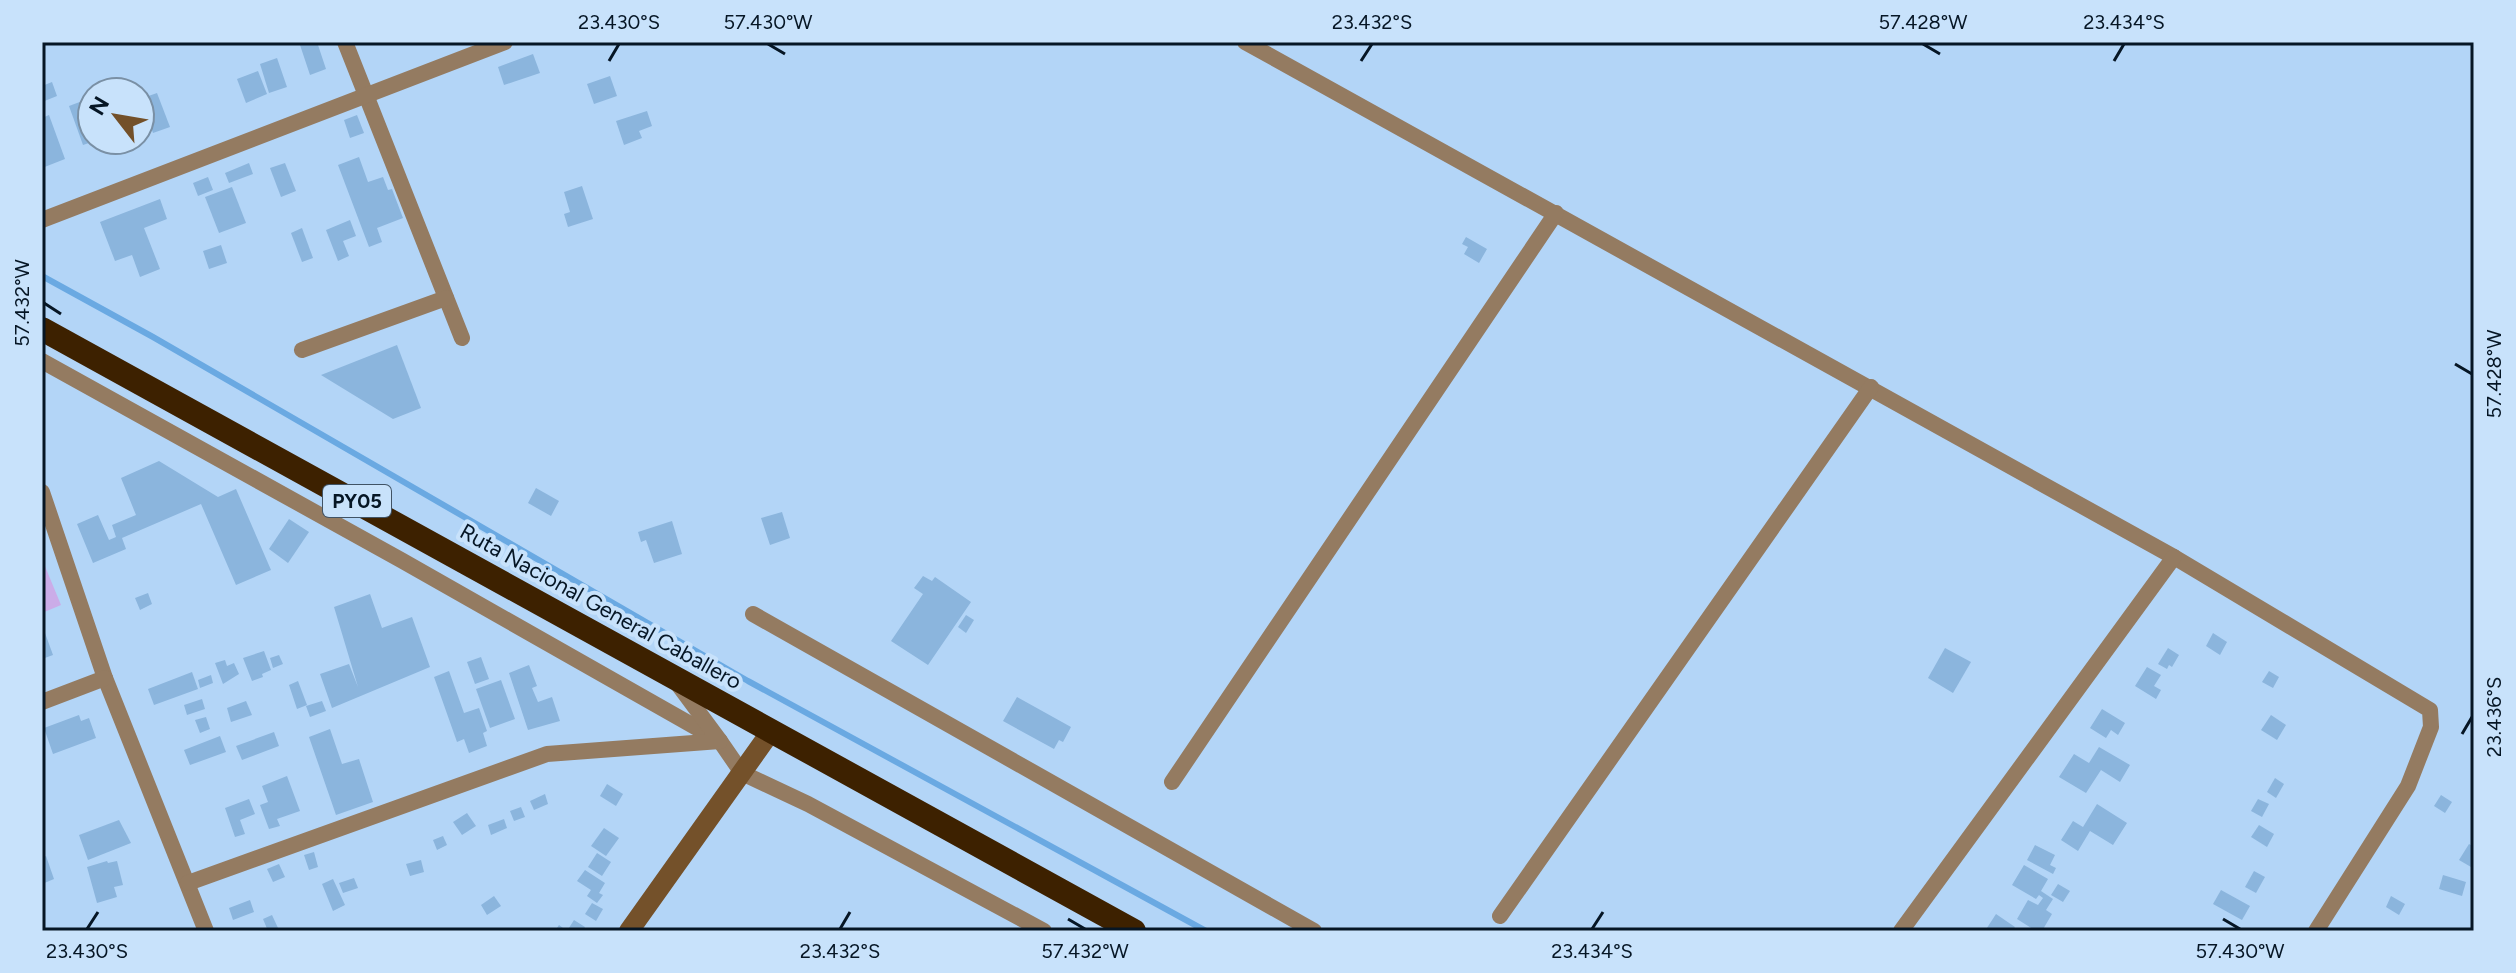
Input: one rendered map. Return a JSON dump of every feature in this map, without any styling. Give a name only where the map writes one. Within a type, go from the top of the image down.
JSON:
[{"type":"highway","name":"Ruta Nacional General Caballero","points":[[42,329],[1134,931]]},
{"type":"street","points":[[345,42],[462,338]]},
{"type":"street","points":[[42,220],[505,42]]},
{"type":"street","points":[[1245,42],[2174,557],[2430,710],[2431,727],[2408,786],[2316,931]]},
{"type":"street","points":[[1172,782],[1556,213]]},
{"type":"street","points":[[302,350],[446,298]]},
{"type":"street","points":[[42,361],[720,741]]},
{"type":"street","points":[[1500,916],[1871,387]]},
{"type":"street","points":[[42,492],[105,678],[206,931]]},
{"type":"street","points":[[1901,931],[2174,557]]},
{"type":"street","points":[[753,614],[1314,931]]},
{"type":"street","points":[[671,675],[742,773],[808,804],[1044,931]]},
{"type":"street","points":[[42,702],[105,678]]},
{"type":"street","points":[[629,931],[772,730]]},
{"type":"street","points":[[188,883],[547,754],[720,741]]},
{"type":"shaded area","points":[[42,559],[61,605],[42,613]]},
{"type":"building","points":[[299,42],[317,42],[326,69],[310,75]]},
{"type":"building","points":[[533,54],[540,73],[504,85],[498,67]]},
{"type":"building","points":[[277,58],[287,87],[269,93],[260,64]]},
{"type":"building","points":[[258,71],[267,94],[246,103],[237,79]]},
{"type":"building","points":[[610,76],[617,96],[594,104],[587,84]]},
{"type":"building","points":[[52,82],[57,96],[42,102],[42,86]]},
{"type":"building","points":[[156,93],[170,127],[156,132]]},
{"type":"building","points":[[76,103],[76,126],[69,106]]},
{"type":"building","points":[[647,111],[652,126],[639,131],[642,138],[624,145],[616,121]]},
{"type":"building","points":[[49,115],[65,159],[42,168],[42,118]]},
{"type":"building","points":[[357,115],[364,133],[350,138],[344,120]]},
{"type":"building","points":[[359,157],[368,182],[383,177],[388,190],[392,189],[403,218],[377,228],[382,242],[369,247],[338,165]]},
{"type":"building","points":[[249,163],[253,174],[229,183],[225,173]]},
{"type":"building","points":[[285,163],[296,191],[281,197],[270,168]]},
{"type":"building","points":[[208,177],[213,190],[198,196],[193,183]]},
{"type":"building","points":[[582,186],[593,219],[568,227],[564,214],[570,212],[564,192]]},
{"type":"building","points":[[232,187],[246,223],[219,233],[205,197]]},
{"type":"building","points":[[160,199],[167,219],[144,228],[160,269],[140,277],[132,255],[115,261],[100,222]]},
{"type":"building","points":[[350,220],[356,236],[343,241],[349,256],[338,261],[326,230]]},
{"type":"building","points":[[302,228],[313,258],[302,262],[291,233]]},
{"type":"building","points":[[1466,237],[1487,249],[1479,263],[1464,254],[1468,247],[1462,244]]},
{"type":"building","points":[[221,245],[227,263],[209,269],[203,251]]},
{"type":"building","points":[[397,345],[421,408],[393,419],[321,375]]},
{"type":"building","points":[[159,461],[218,497],[236,489],[271,570],[236,585],[201,504],[122,538],[126,549],[93,563],[77,524],[98,515],[109,540],[116,537],[112,525],[136,515],[121,478]]},
{"type":"building","points":[[536,488],[559,501],[551,516],[528,503]]},
{"type":"building","points":[[782,512],[790,538],[770,545],[761,518]]},
{"type":"building","points":[[289,519],[309,532],[288,563],[269,549]]},
{"type":"building","points":[[672,521],[682,554],[654,563],[646,540],[641,542],[638,532]]},
{"type":"building","points":[[923,576],[932,581],[935,577],[971,602],[928,665],[891,641],[923,594],[914,588]]},
{"type":"building","points":[[148,593],[152,604],[140,610],[135,598]]},
{"type":"building","points":[[370,594],[382,628],[412,617],[430,667],[332,708],[320,674],[349,664],[358,687],[334,607]]},
{"type":"building","points":[[966,615],[974,620],[966,633],[958,627]]},
{"type":"building","points":[[45,633],[53,655],[42,659],[42,635]]},
{"type":"building","points":[[2213,633],[2227,642],[2220,655],[2206,646]]},
{"type":"building","points":[[1945,648],[1971,662],[1953,693],[1928,678]]},
{"type":"building","points":[[2168,648],[2179,655],[2172,667],[2169,665],[2167,669],[2158,664]]},
{"type":"building","points":[[264,651],[271,670],[252,681],[243,658]]},
{"type":"building","points":[[279,655],[283,664],[273,668],[270,658]]},
{"type":"building","points":[[481,657],[489,679],[475,684],[467,662]]},
{"type":"building","points":[[225,660],[227,666],[234,663],[239,674],[223,684],[215,663]]},
{"type":"building","points":[[529,665],[537,686],[532,688],[538,702],[552,697],[560,721],[528,730],[509,673]]},
{"type":"building","points":[[2147,667],[2161,675],[2154,686],[2161,690],[2156,699],[2135,686]]},
{"type":"building","points":[[449,671],[464,713],[479,708],[487,731],[483,733],[487,746],[469,753],[464,739],[457,742],[434,677]]},
{"type":"building","points":[[2269,671],[2279,677],[2273,688],[2262,682]]},
{"type":"building","points":[[192,672],[198,689],[154,705],[148,689]]},
{"type":"building","points":[[211,675],[213,683],[200,688],[198,680]]},
{"type":"building","points":[[501,680],[515,719],[490,728],[476,689]]},
{"type":"building","points":[[298,681],[307,705],[297,709],[289,685]]},
{"type":"building","points":[[1017,697],[1071,727],[1063,742],[1059,740],[1054,749],[1003,721]]},
{"type":"building","points":[[202,699],[205,709],[187,715],[184,705]]},
{"type":"building","points":[[246,701],[252,715],[231,722],[227,708]]},
{"type":"building","points":[[322,701],[326,711],[310,717],[306,706]]},
{"type":"building","points":[[2102,709],[2125,723],[2118,735],[2111,730],[2106,738],[2090,728]]},
{"type":"building","points":[[79,715],[81,721],[89,718],[96,738],[53,754],[44,728]]},
{"type":"building","points":[[2271,715],[2286,725],[2277,740],[2261,730]]},
{"type":"building","points":[[206,717],[210,729],[200,733],[195,720]]},
{"type":"building","points":[[330,729],[342,764],[359,759],[373,802],[336,815],[309,737]]},
{"type":"building","points":[[274,732],[279,746],[242,760],[236,746]]},
{"type":"building","points":[[220,736],[226,752],[190,765],[184,750]]},
{"type":"building","points":[[2099,747],[2130,765],[2120,782],[2101,770],[2086,793],[2059,777],[2074,754],[2089,763]]},
{"type":"building","points":[[287,776],[300,811],[277,819],[280,826],[269,829],[260,805],[268,802],[262,786]]},
{"type":"building","points":[[2275,778],[2284,784],[2276,798],[2267,792]]},
{"type":"building","points":[[607,784],[623,794],[616,806],[600,796]]},
{"type":"building","points":[[545,794],[548,804],[534,810],[530,801]]},
{"type":"building","points":[[2441,795],[2452,802],[2445,813],[2434,806]]},
{"type":"building","points":[[249,799],[255,814],[240,820],[245,834],[235,837],[225,808]]},
{"type":"building","points":[[2258,799],[2269,804],[2262,817],[2251,811]]},
{"type":"building","points":[[2097,804],[2127,823],[2113,845],[2090,831],[2078,851],[2061,840],[2073,821],[2083,827]]},
{"type":"building","points":[[521,807],[525,817],[514,821],[510,811]]},
{"type":"building","points":[[467,813],[476,826],[462,835],[453,822]]},
{"type":"building","points":[[504,819],[507,828],[491,835],[488,825]]},
{"type":"building","points":[[119,820],[131,843],[88,860],[79,835]]},
{"type":"building","points":[[2259,825],[2274,834],[2267,847],[2251,837]]},
{"type":"building","points":[[604,828],[619,838],[606,856],[591,846]]},
{"type":"building","points":[[443,836],[447,845],[437,850],[433,840]]},
{"type":"building","points":[[2469,844],[2474,847],[2471,867],[2459,860]]},
{"type":"building","points":[[2035,845],[2055,855],[2050,865],[2056,868],[2053,874],[2027,860]]},
{"type":"building","points":[[314,852],[318,867],[309,870],[304,855]]},
{"type":"building","points":[[597,853],[611,862],[602,876],[588,867]]},
{"type":"building","points":[[46,856],[54,879],[42,884],[42,858]]},
{"type":"building","points":[[421,860],[424,872],[410,876],[406,864]]},
{"type":"building","points":[[117,861],[123,885],[114,887],[117,897],[97,903],[87,867]]},
{"type":"building","points":[[279,864],[285,877],[273,882],[267,869]]},
{"type":"building","points":[[2024,865],[2048,879],[2041,891],[2053,899],[2046,910],[2052,914],[2042,931],[2036,931],[2017,919],[2028,900],[2038,905],[2043,898],[2039,895],[2036,899],[2012,885]]},
{"type":"building","points":[[585,870],[605,883],[599,893],[603,895],[597,903],[587,896],[591,890],[577,881]]},
{"type":"building","points":[[2254,871],[2265,877],[2256,893],[2245,887]]},
{"type":"building","points":[[2443,875],[2466,882],[2462,896],[2439,889]]},
{"type":"building","points":[[354,878],[358,888],[343,893],[339,883]]},
{"type":"building","points":[[333,879],[345,905],[333,911],[322,884]]},
{"type":"building","points":[[2058,884],[2070,891],[2063,902],[2051,895]]},
{"type":"building","points":[[2221,890],[2250,906],[2242,920],[2213,904]]},
{"type":"building","points":[[494,896],[501,906],[487,915],[481,905]]},
{"type":"building","points":[[2391,896],[2405,904],[2399,915],[2386,907]]},
{"type":"building","points":[[250,900],[254,912],[233,920],[229,908]]},
{"type":"building","points":[[592,903],[603,909],[596,921],[585,914]]},
{"type":"building","points":[[1996,914],[2015,927],[2012,931],[1985,931]]},
{"type":"building","points":[[272,915],[278,928],[268,931],[263,919]]},
{"type":"building","points":[[574,920],[585,927],[583,931],[567,931]]},
{"type":"waterway","points":[[42,276],[748,681],[1206,931]]}]
